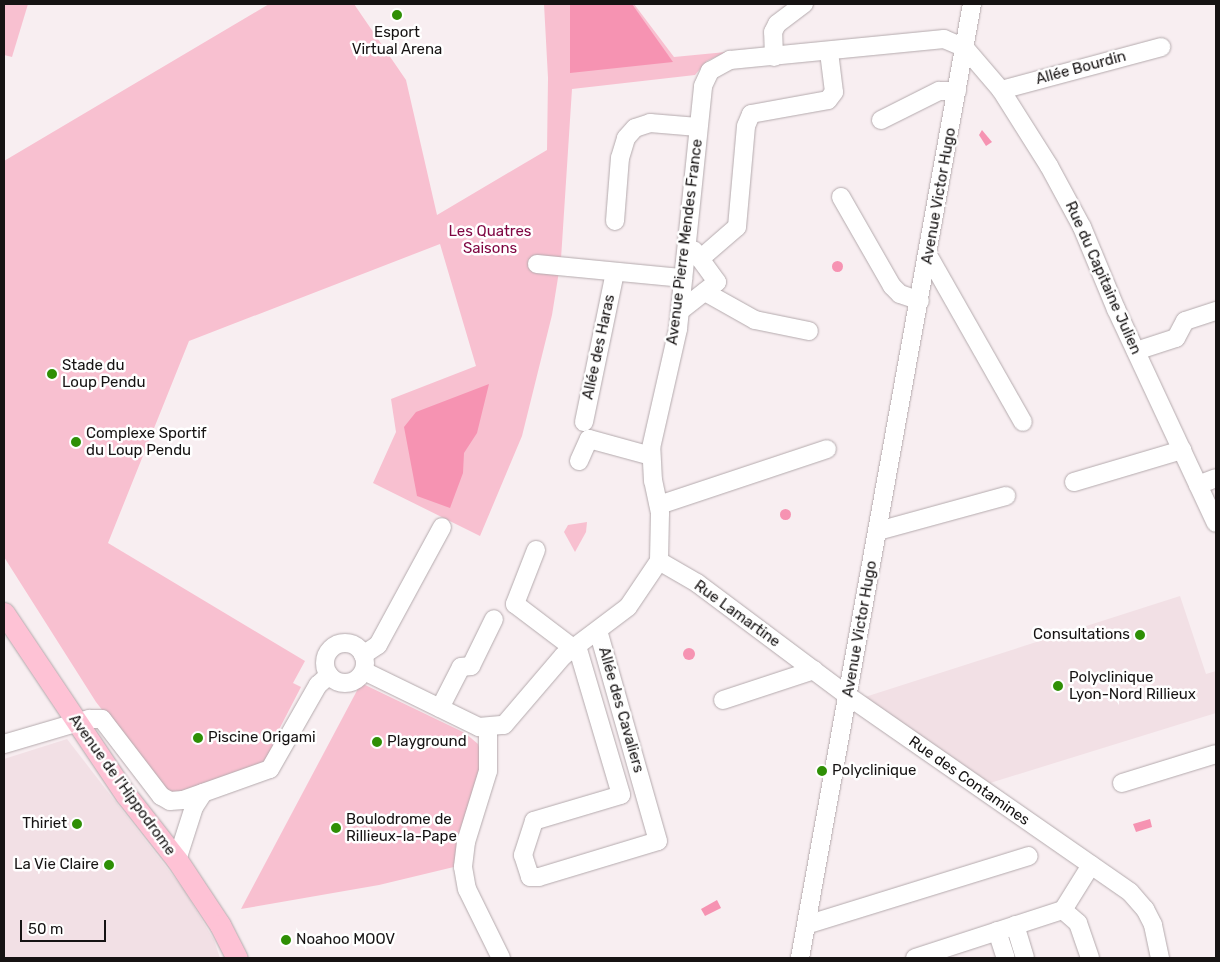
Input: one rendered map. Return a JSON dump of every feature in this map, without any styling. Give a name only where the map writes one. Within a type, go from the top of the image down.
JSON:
[{"type":"main road","name":"Avenue de l'Hippodrome","points":[[4,613],[82,722],[126,795],[177,860],[220,926],[237,958]]},
{"type":"street","points":[[774,57],[774,32],[777,24],[804,4]]},
{"type":"street","name":"Avenue Victor Hugo","points":[[800,958],[920,301],[972,4]]},
{"type":"street","name":"Avenue Pierre Mendes France","points":[[659,561],[659,505],[651,456],[680,311],[702,86],[710,71],[730,60],[829,52],[944,39],[965,48]]},
{"type":"street","name":"Allée Bourdin","points":[[1001,90],[1161,47]]},
{"type":"street","name":"Rue du Capitaine Julien","points":[[965,48],[1001,90],[1049,166],[1082,227],[1136,351],[1216,523]]},
{"type":"street","points":[[700,259],[737,227],[746,126],[752,114],[828,100],[834,92],[829,52]]},
{"type":"street","points":[[881,120],[939,91],[957,91]]},
{"type":"street","points":[[615,221],[620,158],[626,138],[635,128],[650,123],[698,127]]},
{"type":"street","points":[[841,197],[892,286],[900,294],[920,301]]},
{"type":"street","points":[[680,311],[717,282],[687,244]]},
{"type":"street","points":[[928,255],[1023,422]]},
{"type":"street","points":[[537,264],[683,278]]},
{"type":"street","name":"Allée des Haras","points":[[584,422],[615,272]]},
{"type":"street","points":[[705,292],[755,320],[809,331]]},
{"type":"street","points":[[1136,351],[1176,338],[1185,321],[1216,311]]},
{"type":"street","points":[[579,461],[589,439],[651,456]]},
{"type":"street","points":[[659,505],[827,449]]},
{"type":"street","points":[[1074,482],[1182,450]]},
{"type":"street","points":[[1198,485],[1216,478]]},
{"type":"street","points":[[878,532],[1006,496]]},
{"type":"street","points":[[329,675],[346,683],[354,681],[363,663],[378,645],[442,527]]},
{"type":"street","points":[[536,550],[515,604],[575,647]]},
{"type":"street","points":[[329,675],[325,659],[333,647],[352,645],[363,663],[440,708],[479,727],[488,728],[504,725],[575,647],[628,607],[659,561]]},
{"type":"street","name":"Rue Lamartine","points":[[659,561],[697,583],[848,696]]},
{"type":"street","points":[[440,708],[461,668],[471,666],[494,619]]},
{"type":"street","name":"Allée des Cavaliers","points":[[598,630],[644,789],[658,841],[540,877],[530,877],[523,855],[534,822],[644,789]]},
{"type":"street","name":"Allée des Cavaliers","points":[[575,647],[621,795]]},
{"type":"street","points":[[723,700],[814,670]]},
{"type":"street","points":[[4,744],[82,722],[102,720],[161,796],[170,801],[203,793],[270,769],[318,685],[329,675]]},
{"type":"street","name":"Rue des Contamines","points":[[848,696],[1130,892],[1145,909],[1153,925],[1160,958]]},
{"type":"street","points":[[488,728],[488,771],[466,842],[463,867],[467,889],[501,958]]},
{"type":"street","points":[[1122,783],[1216,754]]},
{"type":"street","points":[[177,860],[194,807],[203,793]]},
{"type":"street","points":[[806,925],[1029,856]]},
{"type":"street","points":[[916,958],[1063,910],[1091,865]]},
{"type":"street","points":[[1063,910],[1078,923],[1090,958]]},
{"type":"street","points":[[1015,926],[1025,958]]},
{"type":"street","points":[[997,932],[1006,958]]},
{"type":"shaded area","points":[[570,4],[632,4],[673,62],[570,73]]},
{"type":"shaded area","points":[[982,130],[992,142],[986,146],[979,135]]},
{"type":"shaded area","points":[[837,260],[843,266],[837,272],[831,266]]},
{"type":"shaded area","points":[[489,384],[477,433],[464,453],[463,473],[450,508],[417,496],[404,427],[416,412]]},
{"type":"shaded area","points":[[785,508],[791,514],[785,520],[779,514]]},
{"type":"shaded area","name":"Polyclinique Lyon-Nord Rillieux","points":[[1180,596],[1206,674],[1216,671],[1216,713],[990,783],[865,697]]},
{"type":"shaded area","points":[[687,648],[691,648],[695,654],[691,660],[687,660],[683,656],[683,652]]},
{"type":"shaded area","points":[[67,739],[184,890],[214,940],[220,958],[4,958],[4,759]]},
{"type":"shaded area","points":[[1150,819],[1152,827],[1136,832],[1133,824]]},
{"type":"shaded area","points":[[717,900],[721,908],[705,916],[701,909]]},
{"type":"green space","points":[[4,4],[28,4],[12,57],[4,55]]},
{"type":"green space","name":"Complexe Sportif du Loup Pendu","points":[[269,4],[354,4],[406,80],[437,215],[547,150],[548,78],[544,4],[634,4],[674,57],[726,52],[707,61],[695,75],[572,89],[561,259],[552,315],[522,436],[480,536],[373,483],[396,432],[391,399],[476,366],[440,244],[189,341],[108,543],[305,661],[293,683],[301,687],[272,743],[279,747],[263,765],[189,792],[167,793],[96,702],[4,557],[4,161]]},
{"type":"green space","points":[[587,522],[586,532],[575,552],[564,532],[568,525]]},
{"type":"green space","points":[[361,683],[465,733],[478,744],[483,760],[458,866],[379,885],[241,909]]},
{"type":"place","name":"Esport Virtual Arena","points":[[397,15]]},
{"type":"place","name":"Stade du Loup Pendu","points":[[52,374]]},
{"type":"place","name":"Complexe Sportif du Loup Pendu","points":[[76,442]]},
{"type":"place","name":"Consultations","points":[[1140,635]]},
{"type":"place","name":"Polyclinique Lyon-Nord Rillieux","points":[[1058,686]]},
{"type":"place","name":"Piscine Origami","points":[[198,738]]},
{"type":"place","name":"Playground","points":[[377,742]]},
{"type":"place","name":"Polyclinique","points":[[822,771]]},
{"type":"place","name":"Thiriet","points":[[77,824]]},
{"type":"place","name":"Boulodrome de Rillieux-la-Pape","points":[[336,828]]},
{"type":"place","name":"La Vie Claire","points":[[109,865]]},
{"type":"place","name":"Noahoo MOOV","points":[[286,940]]},
{"type":"park label","name":"Les Quatres Saisons","points":[[490,240]]}]
